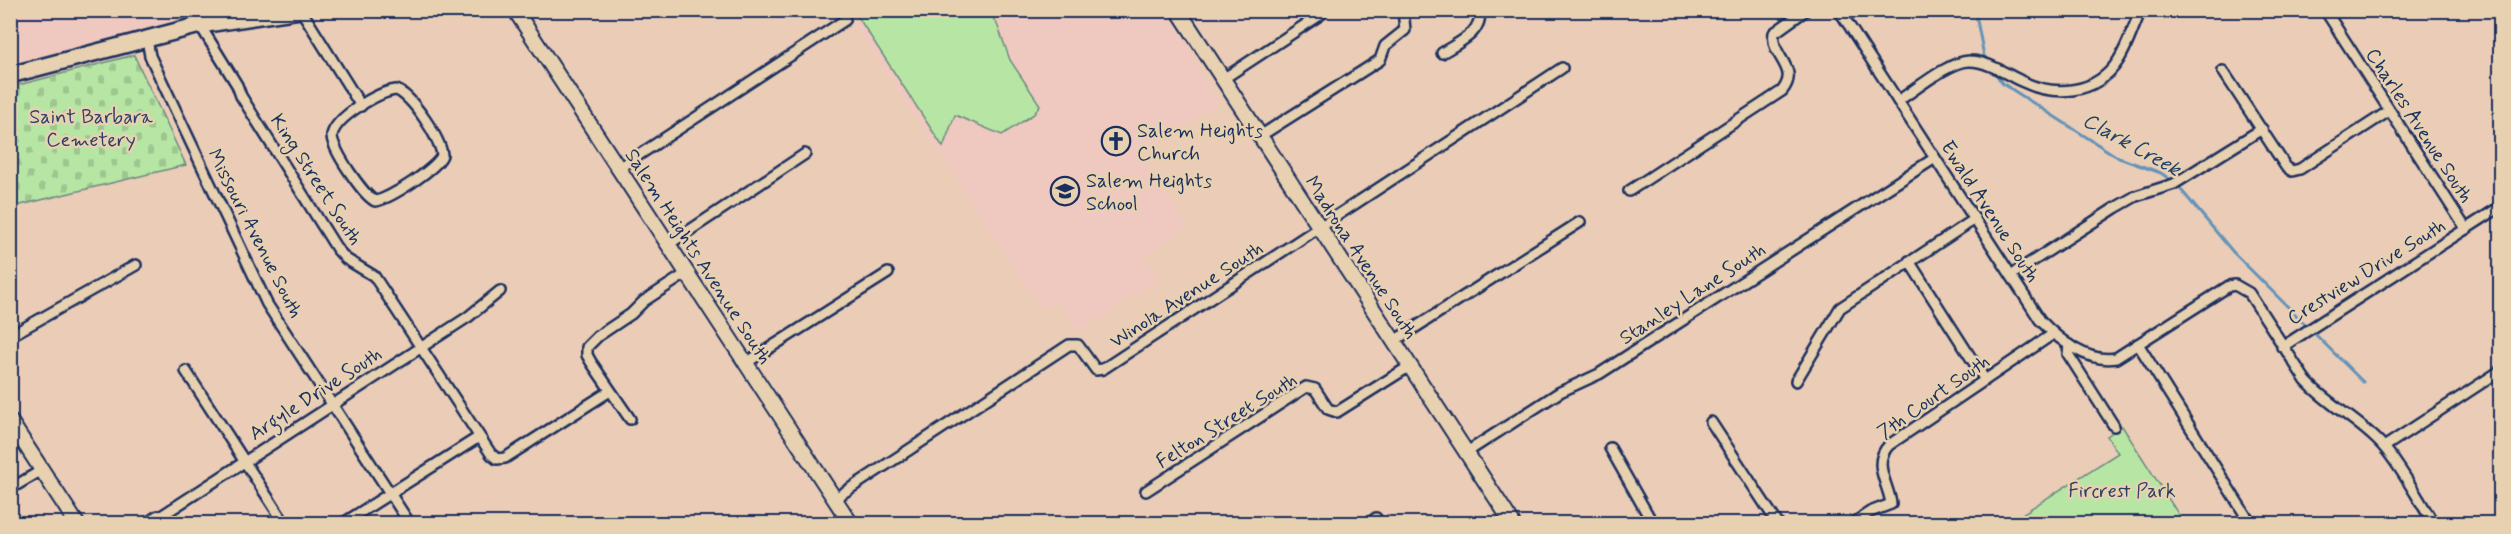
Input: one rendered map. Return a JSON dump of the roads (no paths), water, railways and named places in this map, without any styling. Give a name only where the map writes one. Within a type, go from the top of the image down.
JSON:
[{"type":"main road","points":[[10,75],[200,25],[221,16],[300,10]]},
{"type":"street","points":[[300,10],[361,106]]},
{"type":"street","name":"Salem Heights Avenue South","points":[[516,10],[834,499],[844,521]]},
{"type":"street","name":"Madrona Avenue South","points":[[1178,10],[1513,524]]},
{"type":"street","points":[[1260,136],[1380,60],[1385,46],[1405,30],[1403,10]]},
{"type":"street","points":[[1442,53],[1475,31],[1480,20],[1479,10]]},
{"type":"street","points":[[1629,190],[1782,91],[1788,84],[1789,74],[1772,40],[1774,33],[1806,10]]},
{"type":"street","name":"Ewald Avenue South","points":[[1839,10],[2040,320],[2053,334],[2069,345]]},
{"type":"street","points":[[1898,100],[1955,64],[1971,60],[2037,89],[2064,92],[2097,83],[2113,68],[2125,49],[2141,10]]},
{"type":"street","name":"Charles Avenue South","points":[[2325,10],[2466,230]]},
{"type":"street","points":[[1223,79],[1320,15]]},
{"type":"street","points":[[619,168],[845,20]]},
{"type":"street","name":"King Street South","points":[[200,25],[237,85],[241,96],[338,249],[346,259],[374,276],[479,437],[497,459],[505,458],[610,391]]},
{"type":"street","name":"Missouri Avenue South","points":[[147,39],[150,56],[267,304],[410,524]]},
{"type":"street","name":"Winola Avenue South","points":[[834,499],[1069,345],[1078,345],[1096,370],[1103,369],[1562,68]]},
{"type":"street","points":[[2223,71],[2286,167],[2292,171],[2300,169],[2389,111]]},
{"type":"street","points":[[389,91],[402,92],[411,101],[441,148],[442,155],[436,165],[380,201],[375,201],[365,194],[331,140],[333,131],[342,119],[361,106],[389,91]]},
{"type":"street","points":[[2011,275],[2115,208],[2136,196],[2174,184],[2262,129]]},
{"type":"street","points":[[669,244],[805,154]]},
{"type":"street","name":"Stanley Lane South","points":[[1467,452],[1560,392],[1599,374],[1935,158]]},
{"type":"street","name":"Crestview Drive South","points":[[2282,346],[2500,207]]},
{"type":"street","points":[[1796,381],[1840,308],[1975,219]]},
{"type":"street","points":[[1394,341],[1580,222]]},
{"type":"street","points":[[1910,261],[1985,380]]},
{"type":"street","points":[[10,336],[135,265]]},
{"type":"street","points":[[630,419],[591,362],[587,355],[587,347],[598,336],[632,314],[644,301],[687,273]]},
{"type":"street","points":[[746,363],[888,273]]},
{"type":"street","points":[[2114,426],[2068,354],[2069,345],[2093,356],[2108,359],[2123,354],[2221,290],[2235,285],[2249,293],[2306,381],[2384,447],[2434,524]]},
{"type":"street","name":"Argyle Drive South","points":[[156,522],[244,462],[468,317],[500,291]]},
{"type":"street","name":"7th Court South","points":[[1852,524],[1870,512],[1891,504],[1881,466],[1882,453],[1889,445],[2053,334]]},
{"type":"street","points":[[2138,344],[2251,524]]},
{"type":"street","name":"Felton Street South","points":[[1146,491],[1306,387],[1315,389],[1328,409],[1337,412],[1410,366]]},
{"type":"street","points":[[186,371],[285,524]]},
{"type":"street","points":[[2384,447],[2500,371]]},
{"type":"street","points":[[10,421],[77,524]]},
{"type":"street","points":[[1711,422],[1778,524]]},
{"type":"street","points":[[342,524],[479,437]]},
{"type":"street","points":[[1610,448],[1653,524]]},
{"type":"street","points":[[10,489],[42,470]]},
{"type":"waterway","name":"Clark Creek","points":[[1975,10],[1984,56],[1989,63]]},
{"type":"waterway","name":"Clark Creek","points":[[1994,71],[2002,83],[2119,158],[2161,173],[2172,181]]},
{"type":"waterway","name":"Clark Creek","points":[[2177,185],[2233,252],[2363,382]]},
{"type":"place","name":"Salem Heights Church","points":[[1116,141]]},
{"type":"place","name":"Salem Heights School","points":[[1065,191]]},
{"type":"park label","name":"Saint Barbara Cemetery","points":[[91,128]]},
{"type":"park label","name":"Fircrest Park","points":[[2122,490]]}]
